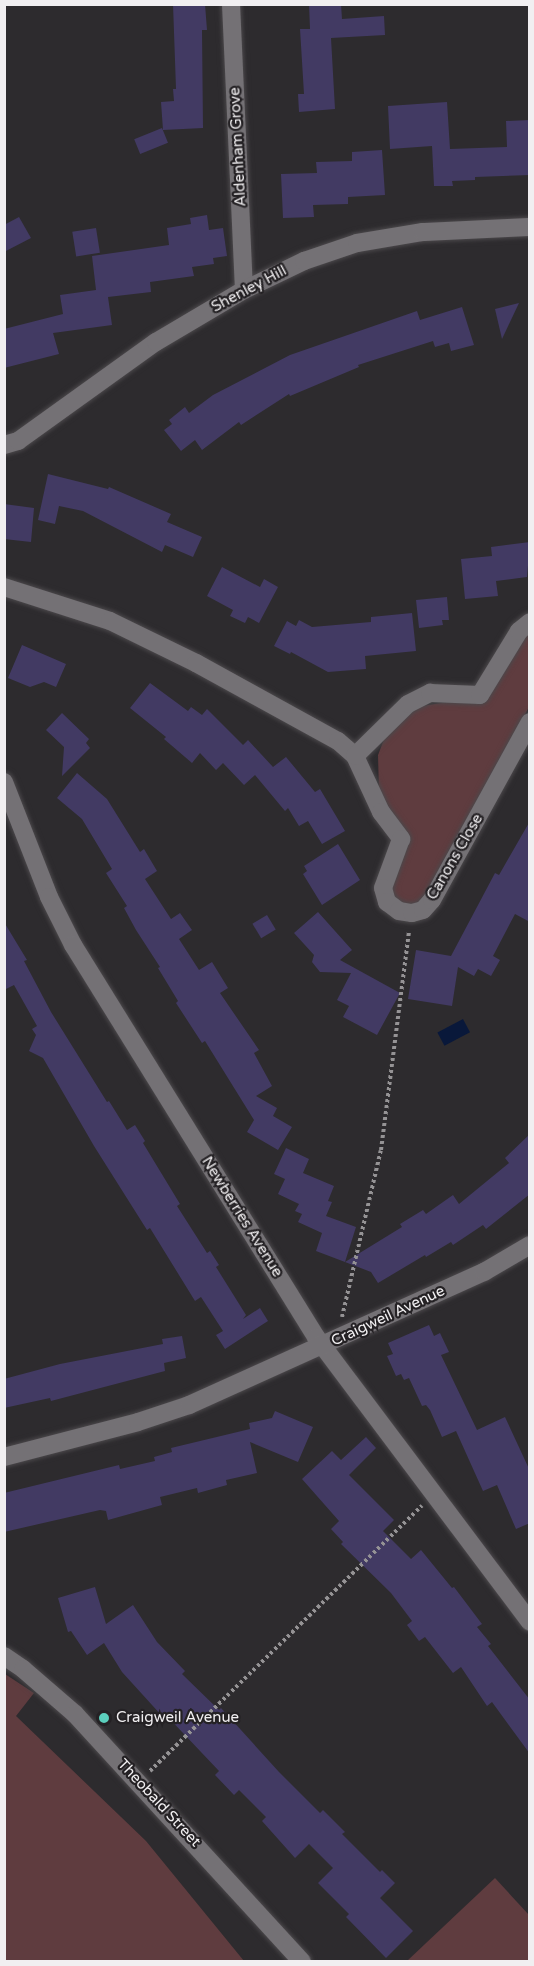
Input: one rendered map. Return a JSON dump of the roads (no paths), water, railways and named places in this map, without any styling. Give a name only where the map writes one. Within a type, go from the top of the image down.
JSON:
[{"type":"street","name":"Aldenham Grove","points":[[231,4],[244,290]]},
{"type":"street","name":"Shenley Hill","points":[[4,445],[18,441],[156,342],[244,290],[304,261],[357,243],[423,232],[530,227]]},
{"type":"street","name":"Canons Close","points":[[4,587],[110,621],[196,663],[338,741],[355,756],[381,813],[401,839],[383,888],[387,902],[399,911],[412,913],[423,910],[432,900],[530,722]]},
{"type":"street","points":[[355,756],[408,704],[430,693],[480,695],[519,631],[530,622]]},
{"type":"street","name":"Newberries Avenue","points":[[4,782],[49,897],[74,945],[322,1346],[530,1622]]},
{"type":"street","name":"Craigweil Avenue","points":[[4,1457],[138,1422],[189,1405],[484,1272],[530,1245]]},
{"type":"street","name":"Theobald Street","points":[[4,1656],[23,1669],[75,1714],[140,1782],[302,1962]]},
{"type":"water","points":[[463,1019],[470,1032],[444,1046],[437,1033]]},
{"type":"place","name":"Craigweil Avenue","points":[[104,1718]]}]
